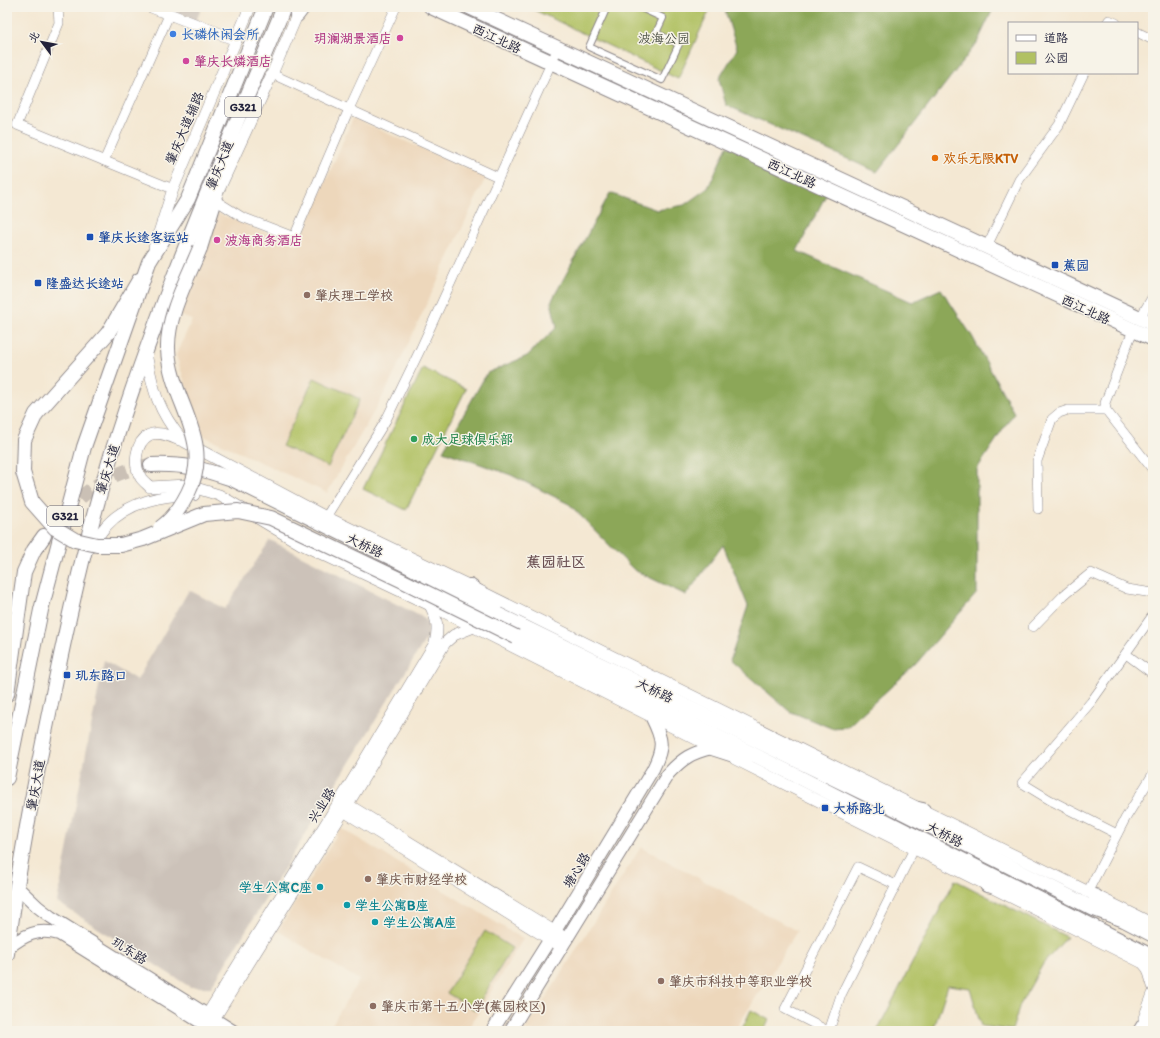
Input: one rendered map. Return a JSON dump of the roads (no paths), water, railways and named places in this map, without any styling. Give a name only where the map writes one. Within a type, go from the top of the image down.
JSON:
[{"type":"main road","name":"肇庆大道","points":[[7,778],[41,610],[84,447],[149,262],[188,199],[266,7]]},
{"type":"main road","name":"肇庆大道","points":[[7,951],[40,758],[82,558],[112,452],[166,294],[284,7]]},
{"type":"main road","name":"西江北路","points":[[431,7],[925,234],[1136,324],[1153,324]]},
{"type":"main road","name":"西江北路","points":[[470,7],[987,246],[1136,324],[1153,339]]},
{"type":"main road","points":[[149,262],[108,333],[36,414],[24,440],[23,472],[32,502],[55,528],[75,540],[97,545],[121,545],[143,539],[165,524],[181,507],[196,475],[198,463],[197,452],[192,430],[175,381],[168,350],[170,326],[200,248],[216,200]]},
{"type":"main road","points":[[925,234],[931,220]]},
{"type":"main road","name":"大桥路","points":[[151,465],[178,464],[200,468],[232,479],[412,568],[489,610],[546,636],[878,800],[1094,909],[1124,920],[1153,936]]},
{"type":"main road","name":"大桥路","points":[[143,539],[204,514],[238,511],[271,518],[401,580],[793,774],[1153,957]]},
{"type":"main road","points":[[7,694],[24,572],[34,550],[44,536]]},
{"type":"main road","points":[[470,586],[494,604],[546,636]]},
{"type":"main road","points":[[560,659],[606,693]]},
{"type":"main road","name":"塘心路","points":[[492,1031],[552,935],[659,757],[662,748],[658,730],[652,718]]},
{"type":"main road","points":[[510,1031],[668,774],[682,759],[695,752],[712,748],[793,774]]},
{"type":"main road","points":[[878,800],[923,810]]},
{"type":"main road","points":[[987,885],[1022,890]]},
{"type":"main road","name":"玑东路","points":[[17,887],[51,917],[212,1022]]},
{"type":"main road","points":[[1091,895],[1124,920]]},
{"type":"main road","name":"玑东路","points":[[7,951],[23,936],[38,931],[49,931],[59,934],[212,1022],[233,1031]]},
{"type":"main road","points":[[1139,1031],[1153,1008]]},
{"type":"street","points":[[58,7],[59,23],[17,125],[173,189]]},
{"type":"street","points":[[151,7],[236,40]]},
{"type":"street","name":"肇庆大道辅路","points":[[149,262],[173,189],[250,7]]},
{"type":"street","points":[[216,200],[242,217],[294,237],[348,109],[396,7]]},
{"type":"street","points":[[607,7],[589,47],[662,80],[679,44],[656,33],[663,18],[639,7]]},
{"type":"street","points":[[182,256],[216,200],[300,10]]},
{"type":"street","points":[[104,161],[169,15]]},
{"type":"street","points":[[1138,32],[1153,40]]},
{"type":"street","points":[[326,518],[386,420],[420,350],[498,176],[558,48]]},
{"type":"street","points":[[272,74],[498,176]]},
{"type":"street","points":[[987,246],[1018,180],[1059,125],[1084,74]]},
{"type":"street","points":[[1153,296],[1136,324],[1105,403],[1106,410],[1153,470]]},
{"type":"street","points":[[146,353],[154,391],[160,408],[171,426],[183,441]]},
{"type":"street","points":[[1038,509],[1037,461],[1052,419],[1059,412],[1068,410],[1106,410]]},
{"type":"street","points":[[1153,924],[1091,895],[923,810],[470,586],[326,518],[183,441],[161,434],[150,435],[140,443],[137,451],[138,470],[141,478],[150,487],[186,485],[219,495],[301,544],[430,605],[606,693],[652,718],[1143,963],[1148,969],[1153,986]]},
{"type":"street","points":[[82,558],[107,525],[128,508],[156,498],[175,494],[219,495]]},
{"type":"street","points":[[1033,627],[1064,595],[1091,573],[1127,589],[1153,593]]},
{"type":"street","name":"兴业路","points":[[342,806],[435,643],[438,632],[437,618],[430,605]]},
{"type":"street","points":[[1117,834],[1050,800],[1022,783],[1091,702],[1153,615]]},
{"type":"street","name":"兴业路","points":[[212,1022],[342,806],[445,643],[454,635],[474,627]]},
{"type":"street","points":[[1126,654],[1153,674]]},
{"type":"street","points":[[1091,895],[1117,834],[1153,774]]},
{"type":"street","points":[[342,806],[564,943]]},
{"type":"street","points":[[896,885],[858,867],[785,1010],[828,1031],[841,995],[896,885],[914,849]]},
{"type":"street","points":[[1139,1031],[1153,994]]},
{"type":"tunnel","points":[[64,513],[83,495],[104,481],[126,471],[151,465]]},
{"type":"place","name":"长磷休闲会所","points":[[173,34]]},
{"type":"place","name":"玥澜湖景酒店","points":[[400,38]]},
{"type":"place","name":"肇庆长燐酒店","points":[[186,61]]},
{"type":"place","name":"欢乐无限KTV","points":[[935,158]]},
{"type":"place","name":"肇庆长途客运站","points":[[90,237]]},
{"type":"place","name":"波海商务酒店","points":[[217,240]]},
{"type":"place","name":"蕉园","points":[[1055,265]]},
{"type":"place","name":"隆盛达长途站","points":[[38,283]]},
{"type":"place","name":"肇庆理工学校","points":[[307,295]]},
{"type":"place","name":"成大足球俱乐部","points":[[414,439]]},
{"type":"place","name":"玑东路口","points":[[67,675]]},
{"type":"place","name":"大桥路北","points":[[825,808]]},
{"type":"place","name":"肇庆市财经学校","points":[[368,879]]},
{"type":"place","name":"学生公寓C座","points":[[320,887]]},
{"type":"place","name":"学生公寓B座","points":[[347,905]]},
{"type":"place","name":"学生公寓A座","points":[[375,922]]},
{"type":"place","name":"肇庆市科技中等职业学校","points":[[661,981]]},
{"type":"place","name":"肇庆市第十五小学(蕉园校区)","points":[[373,1006]]},
{"type":"district","name":"蕉园社区","points":[[556,562]]},
{"type":"park label","name":"波海公园","points":[[664,38]]}]
